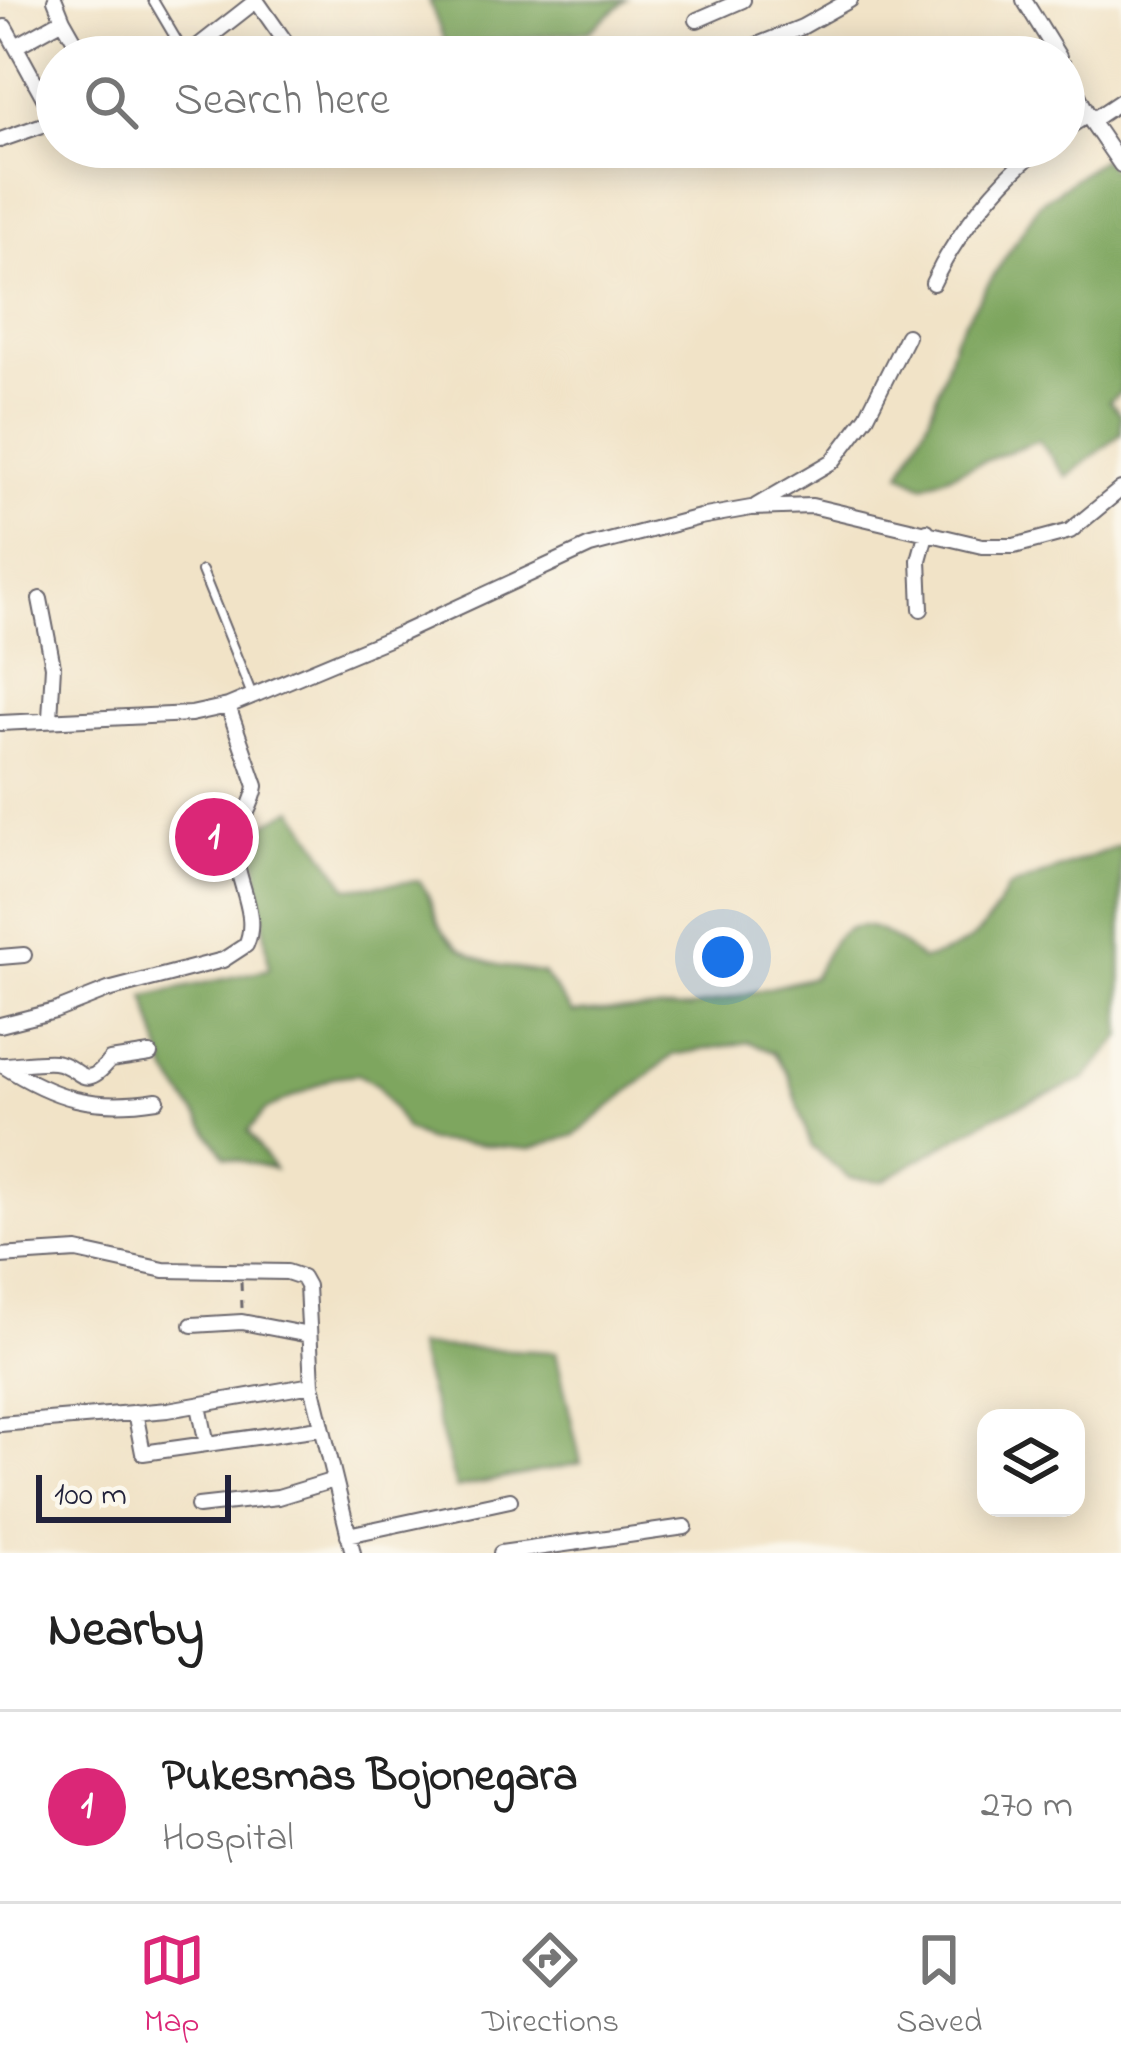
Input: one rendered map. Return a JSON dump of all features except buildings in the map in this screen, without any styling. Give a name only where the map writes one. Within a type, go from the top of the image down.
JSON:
[{"type":"street","points":[[55,0],[72,36]]},
{"type":"street","points":[[212,36],[256,0],[281,36]]},
{"type":"street","points":[[697,20],[743,0]]},
{"type":"street","points":[[780,36],[850,0]]},
{"type":"street","points":[[1024,0],[1046,36]]},
{"type":"street","points":[[16,46],[63,20]]},
{"type":"street","points":[[5,28],[36,82]]},
{"type":"street","points":[[1085,120],[1121,101]]},
{"type":"street","points":[[1085,108],[1121,165]]},
{"type":"street","points":[[0,140],[36,127]]},
{"type":"street","points":[[933,284],[981,212],[1022,168]]},
{"type":"street","points":[[751,508],[833,461],[867,416],[907,336]]},
{"type":"street","points":[[0,723],[191,714],[228,706],[590,547],[700,517],[751,508],[812,506],[986,546],[1044,540],[1077,527],[1121,489]]},
{"type":"street","points":[[921,609],[920,560],[926,531]]},
{"type":"street","points":[[40,599],[53,666],[50,718]]},
{"type":"street","points":[[0,1025],[224,959],[246,945],[251,928],[235,847],[256,787],[228,706]]},
{"type":"street","points":[[0,956],[24,955]]},
{"type":"street","points":[[1,1065],[57,1062],[74,1075],[92,1076],[110,1060],[150,1054]]},
{"type":"street","points":[[1,1065],[42,1090],[104,1106],[157,1100]]},
{"type":"street","points":[[0,1256],[77,1251],[164,1270],[287,1272],[302,1277],[308,1287],[312,1385],[353,1553]]},
{"type":"street","points":[[192,1324],[242,1322],[309,1334]]},
{"type":"street","points":[[0,1424],[199,1406],[312,1385]]},
{"type":"street","points":[[199,1406],[207,1444]]},
{"type":"street","points":[[135,1412],[143,1453],[320,1428]]},
{"type":"street","points":[[198,1506],[278,1497],[334,1480]]},
{"type":"street","points":[[348,1535],[510,1500]]},
{"type":"street","points":[[501,1553],[685,1527]]},
{"type":"lane","points":[[154,0],[175,36]]},
{"type":"lane","points":[[202,572],[252,696]]},
{"type":"path","points":[[241,1273],[242,1322]]},
{"type":"green space","points":[[429,0],[626,0],[589,31],[442,36]]},
{"type":"green space","points":[[1102,159],[1121,178],[1121,392],[1109,401],[1121,414],[1121,434],[1067,477],[1038,440],[924,485],[901,473],[929,418],[956,335],[1040,203]]},
{"type":"green space","points":[[294,809],[348,888],[419,881],[439,924],[459,947],[499,965],[543,973],[572,1013],[690,1008],[813,977],[834,940],[860,926],[893,938],[922,960],[939,955],[975,936],[1008,888],[1121,845],[1121,1037],[1084,1080],[994,1116],[883,1181],[849,1178],[811,1146],[789,1076],[774,1053],[749,1042],[673,1055],[576,1135],[529,1149],[428,1141],[406,1129],[378,1085],[357,1074],[334,1077],[266,1110],[248,1131],[274,1169],[225,1157],[168,1073],[145,996],[269,969],[253,830]]},
{"type":"green space","points":[[416,1346],[556,1352],[581,1463],[456,1488]]},
{"type":"place","name":"Pukesmas Bojonegara","points":[[214,837]]}]
